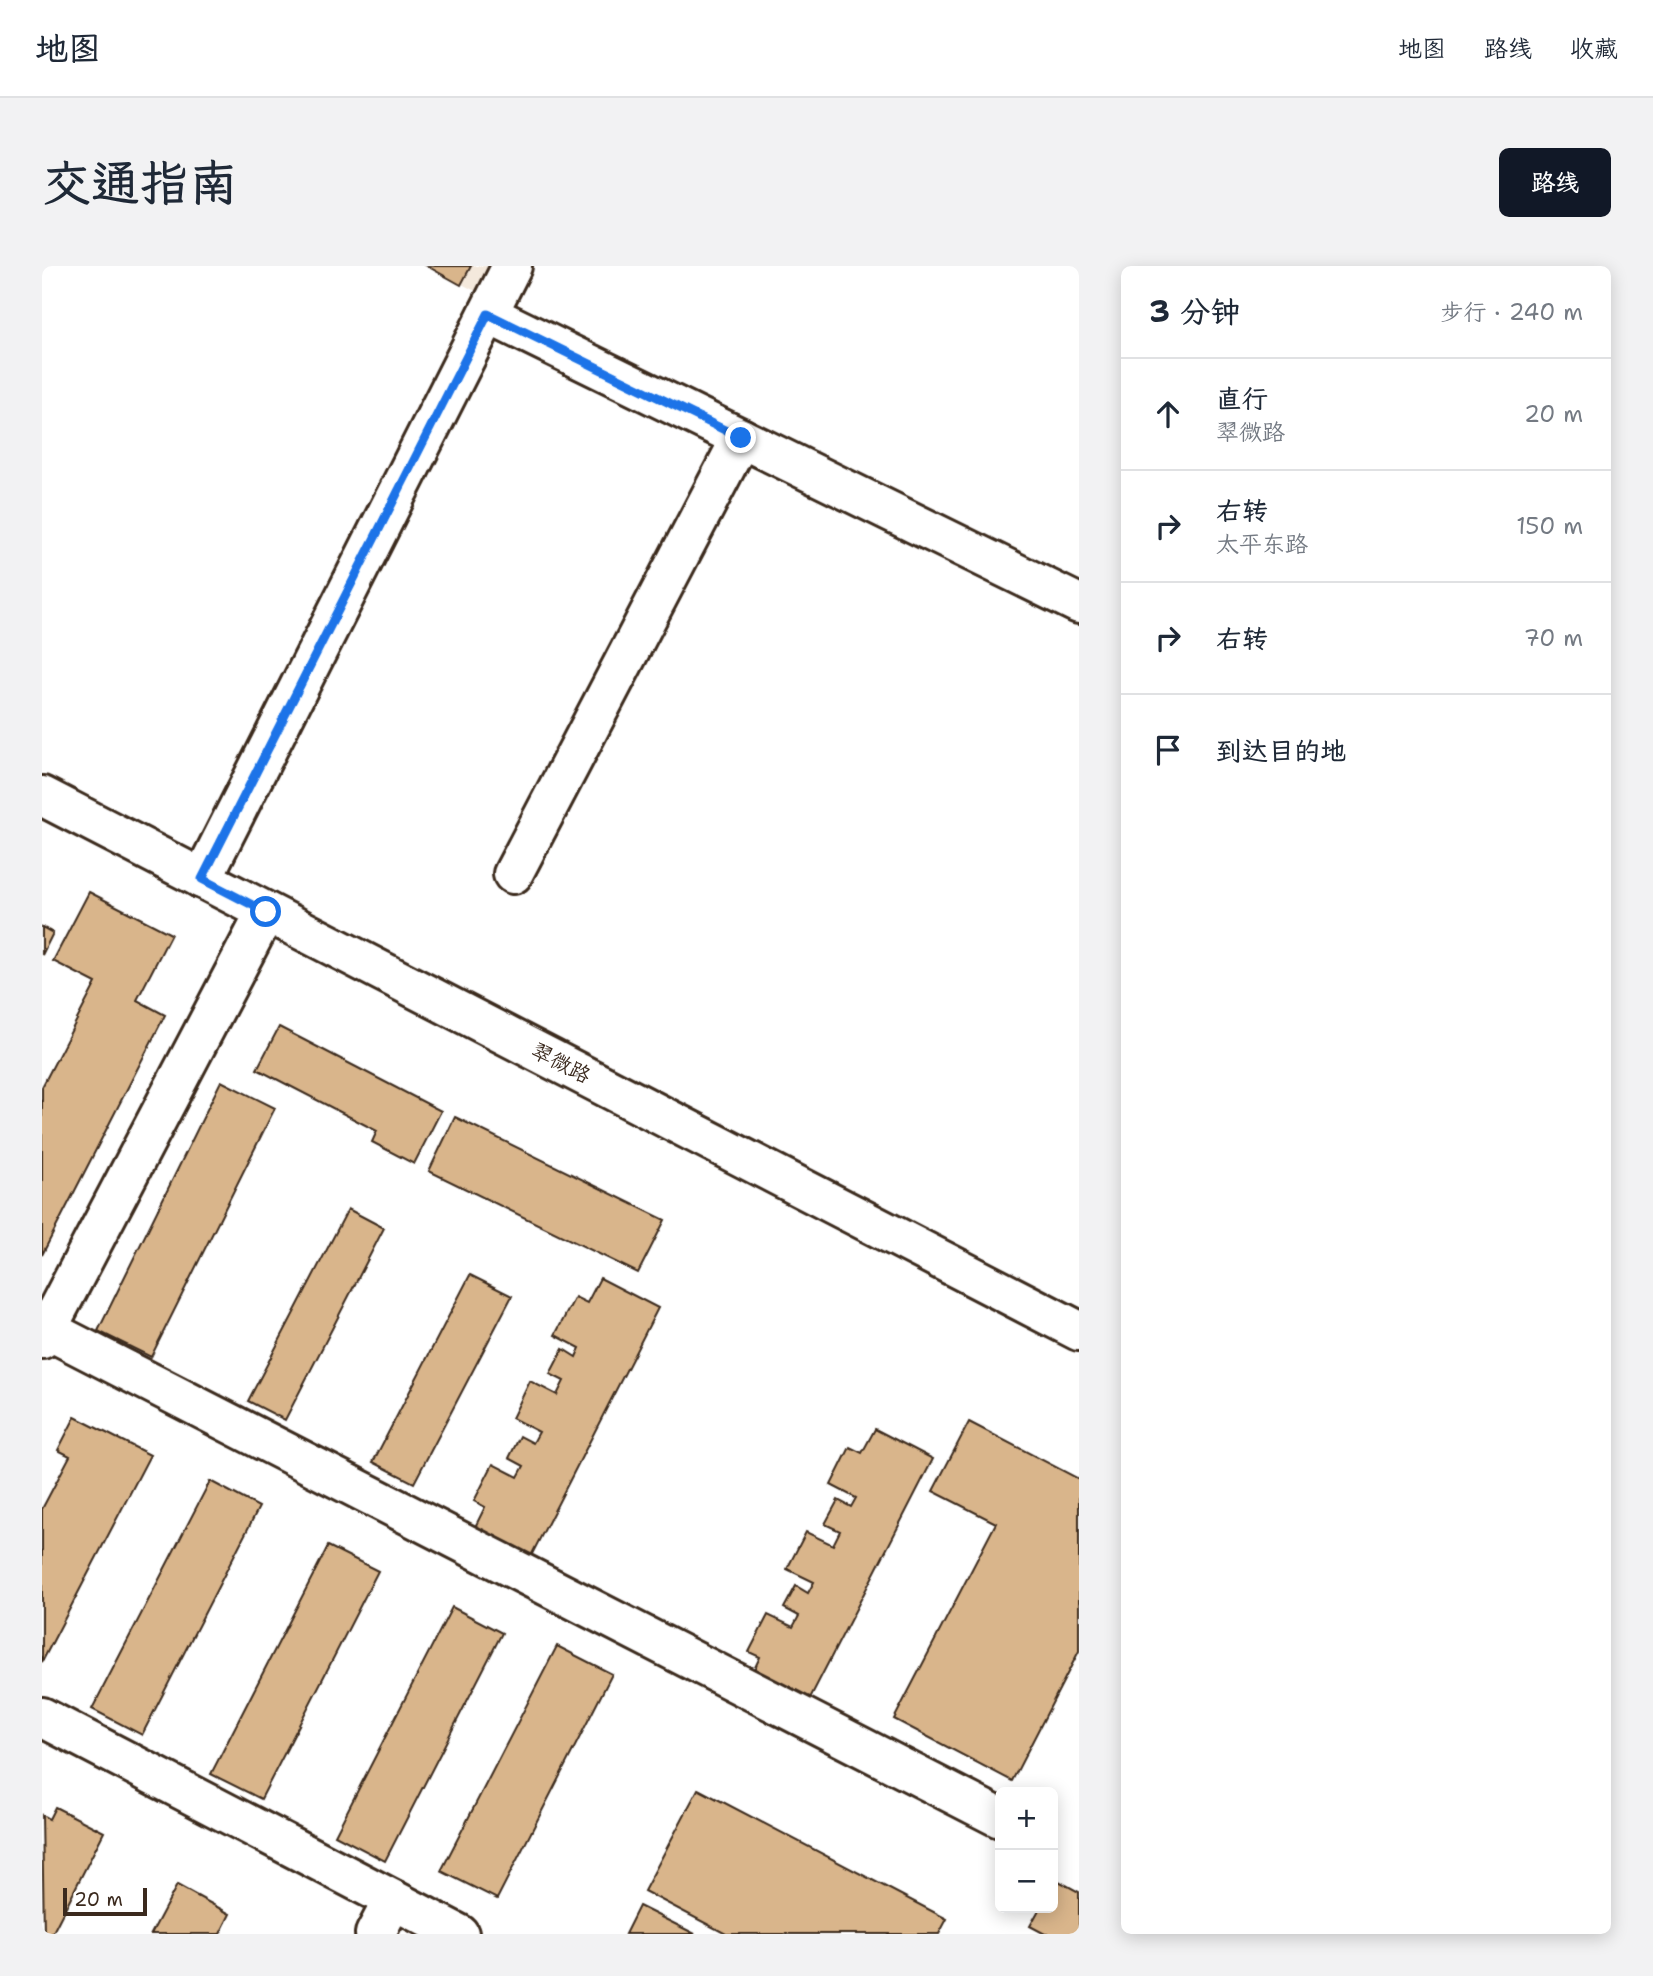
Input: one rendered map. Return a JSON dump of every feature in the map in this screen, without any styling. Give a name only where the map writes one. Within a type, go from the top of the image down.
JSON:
[{"type":"street","points":[[202,879],[512,266]]},
{"type":"street","points":[[488,314],[1078,601]]},
{"type":"street","points":[[513,874],[741,438]]},
{"type":"street","name":"翠微路","points":[[42,796],[1079,1331]]},
{"type":"street","points":[[266,912],[44,1332],[995,1815]]},
{"type":"street","points":[[42,1717],[459,1934]]},
{"type":"street","points":[[375,1934],[393,1900]]},
{"type":"shaded area","points":[[427,266],[502,266],[487,297]]},
{"type":"building","points":[[427,266],[471,266],[461,285]]},
{"type":"building","points":[[89,892],[171,934],[137,1000],[165,1015],[42,1255],[42,1087],[96,983],[53,961]]},
{"type":"building","points":[[42,927],[53,933],[42,955]]},
{"type":"building","points":[[279,1027],[441,1111],[414,1164],[372,1142],[377,1131],[257,1069]]},
{"type":"building","points":[[221,1081],[275,1108],[151,1357],[98,1331]]},
{"type":"building","points":[[455,1117],[665,1220],[638,1273],[429,1171]]},
{"type":"building","points":[[348,1209],[384,1228],[285,1420],[248,1401]]},
{"type":"building","points":[[470,1275],[512,1296],[414,1483],[373,1462]]},
{"type":"building","points":[[600,1278],[658,1308],[530,1558],[474,1529],[485,1507],[474,1501],[493,1464],[518,1477],[524,1466],[509,1458],[520,1436],[533,1443],[539,1432],[512,1418],[530,1381],[557,1395],[564,1381],[550,1374],[563,1349],[576,1357],[580,1348],[555,1335],[575,1297],[587,1303]]},
{"type":"building","points":[[75,1417],[150,1455],[42,1662],[42,1509],[70,1456],[58,1450]]},
{"type":"building","points":[[969,1422],[1079,1479],[1079,1651],[1012,1781],[894,1719],[996,1523],[933,1491]]},
{"type":"building","points":[[875,1429],[933,1459],[805,1708],[749,1680],[760,1657],[749,1652],[768,1615],[793,1627],[799,1616],[784,1608],[796,1586],[808,1593],[814,1582],[787,1569],[806,1532],[833,1545],[840,1531],[825,1524],[838,1500],[851,1507],[856,1498],[831,1485],[850,1447],[862,1453]]},
{"type":"building","points":[[210,1481],[259,1507],[142,1735],[92,1709]]},
{"type":"building","points":[[328,1546],[378,1571],[261,1799],[211,1774]]},
{"type":"building","points":[[452,1607],[502,1633],[385,1861],[335,1835]]},
{"type":"building","points":[[557,1646],[612,1674],[497,1899],[441,1871]]},
{"type":"building","points":[[698,1789],[947,1919],[939,1934],[726,1934],[644,1891]]},
{"type":"building","points":[[55,1807],[104,1832],[52,1934],[44,1934],[42,1815],[49,1819]]},
{"type":"building","points":[[1058,1881],[1079,1892],[1079,1934],[1045,1934],[1030,1926],[1037,1913],[1058,1913]]},
{"type":"building","points":[[177,1885],[230,1914],[220,1934],[151,1934]]},
{"type":"building","points":[[639,1906],[695,1934],[625,1934]]},
{"type":"route","points":[[266,912],[202,879],[488,314],[741,438]]}]
